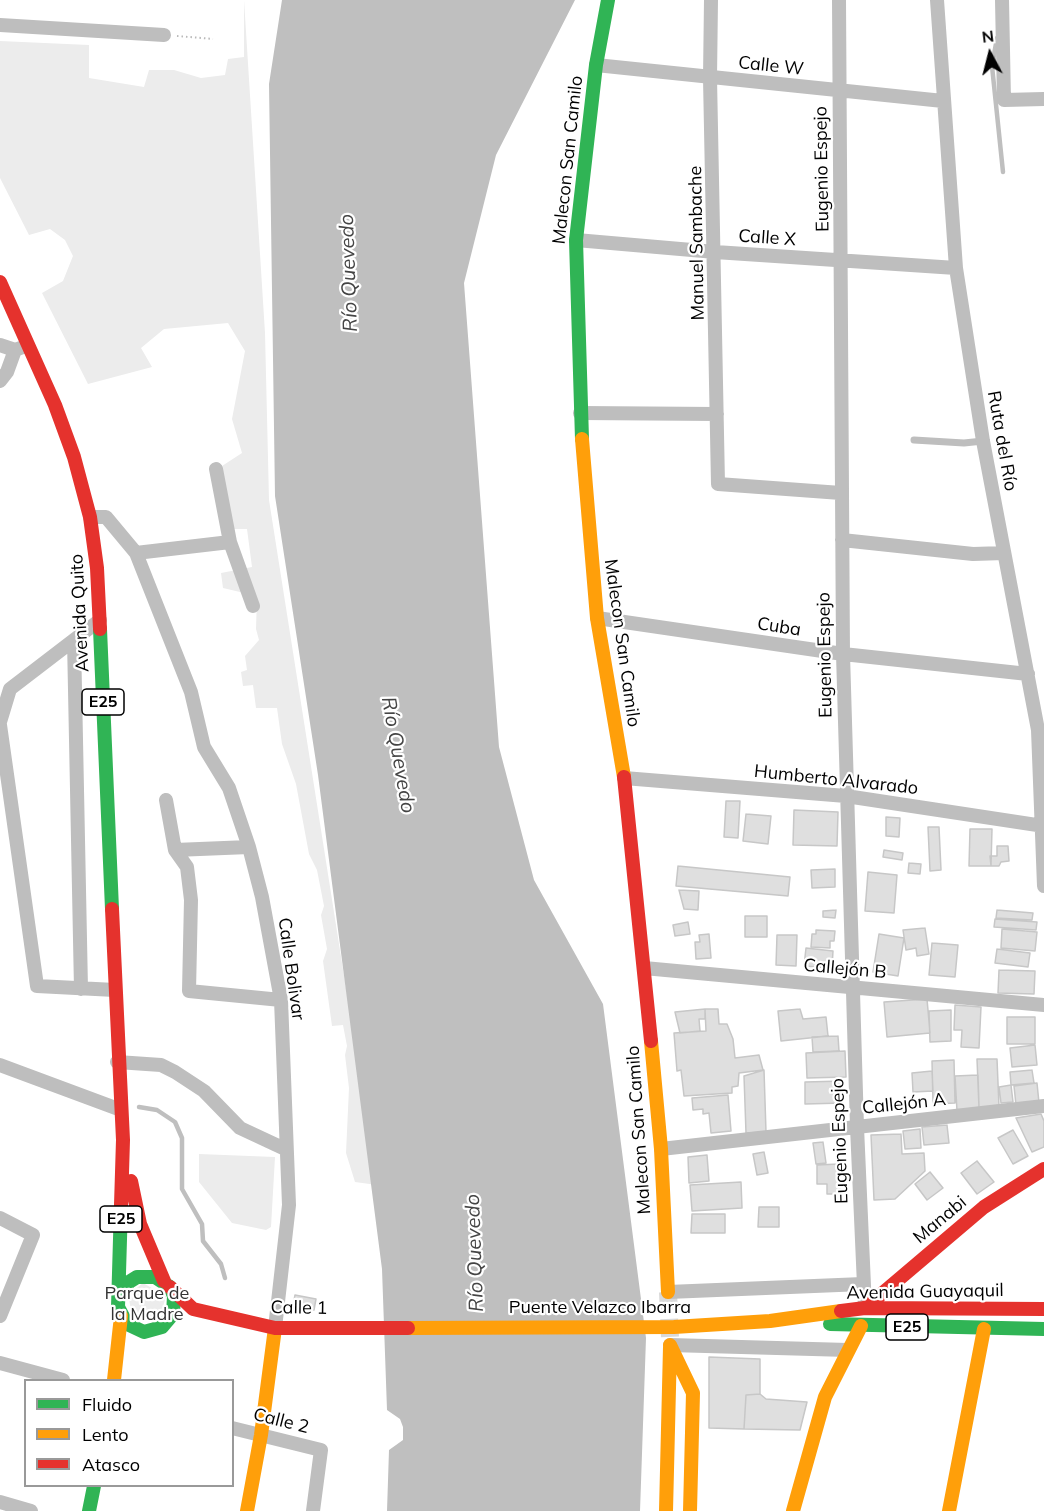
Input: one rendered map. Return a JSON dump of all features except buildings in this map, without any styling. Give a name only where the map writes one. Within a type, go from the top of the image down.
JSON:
[{"type":"main road","name":"Malecon San Camilo","points":[[608,0],[596,66],[576,240],[580,413],[597,618],[624,778],[644,968],[661,1149],[668,1292]]},
{"type":"main road","name":"Avenida Quito","points":[[0,282],[22,347],[55,405],[74,457],[90,517],[97,568],[117,1062],[123,1140],[119,1298]]},
{"type":"main road","name":"Avenida Quito","points":[[123,1140],[140,1224],[167,1284]]},
{"type":"main road","name":"Manabi","points":[[865,1308],[984,1207],[1044,1169]]},
{"type":"main road","points":[[119,1298],[129,1281],[137,1277],[156,1277],[167,1284]]},
{"type":"main road","name":"Calle 1","points":[[167,1284],[194,1309],[220,1316],[275,1328],[342,1326]]},
{"type":"main road","name":"E25","points":[[119,1298],[121,1316],[127,1324],[144,1332],[162,1327],[168,1321],[175,1305],[167,1284]]},
{"type":"main road","name":"Avenida Guayaquil","points":[[714,1325],[770,1321],[865,1308],[1044,1309]]},
{"type":"main road","points":[[114,1379],[121,1316]]},
{"type":"main road","name":"Calle 1","points":[[168,1321],[186,1317],[220,1316]]},
{"type":"main road","name":"Avenida Guayaquil","points":[[770,1321],[861,1326],[1044,1329]]},
{"type":"main road","name":"Puente Velazco Ibarra","points":[[342,1326],[654,1327],[714,1325]]},
{"type":"main road","points":[[794,1511],[825,1397],[861,1326]]},
{"type":"main road","name":"Calle Bolivar","points":[[247,1511],[261,1435],[275,1328]]},
{"type":"main road","points":[[949,1511],[984,1329]]},
{"type":"main road","points":[[666,1511],[670,1345]]},
{"type":"main road","points":[[670,1345],[693,1393],[690,1511]]},
{"type":"main road","points":[[89,1511],[94,1487]]},
{"type":"street","name":"Manuel Sambache","points":[[711,0],[710,78],[716,252],[718,484],[841,493]]},
{"type":"street","name":"Eugenio Espejo","points":[[839,0],[843,654],[857,1127],[865,1308]]},
{"type":"street","name":"Ruta del Río","points":[[937,0],[956,268],[983,441],[1038,730],[1044,886]]},
{"type":"street","points":[[1002,0],[1004,100],[1044,99]]},
{"type":"street","points":[[0,25],[164,35]]},
{"type":"street","name":"Calle W","points":[[596,66],[943,101]]},
{"type":"street","name":"Calle X","points":[[576,240],[956,268]]},
{"type":"street","points":[[0,345],[22,347],[0,381]]},
{"type":"street","points":[[580,413],[717,414]]},
{"type":"street","points":[[216,469],[230,542],[253,606]]},
{"type":"street","name":"Calle Bolivar","points":[[90,517],[106,517],[136,553],[188,682],[204,747],[229,788],[249,847],[281,1000],[285,1149],[289,1205],[275,1328]]},
{"type":"street","points":[[842,540],[973,554],[1004,553]]},
{"type":"street","points":[[136,553],[230,542]]},
{"type":"street","name":"Cuba","points":[[597,618],[843,654],[1028,674]]},
{"type":"street","points":[[99,620],[10,689],[0,723],[37,986],[115,990]]},
{"type":"street","points":[[74,640],[81,989]]},
{"type":"street","points":[[1038,730],[1044,749]]},
{"type":"street","name":"Humberto Alvarado","points":[[624,778],[846,796],[1043,826]]},
{"type":"street","points":[[166,800],[175,850],[187,867],[191,900],[189,991],[281,1000]]},
{"type":"street","points":[[175,850],[249,847]]},
{"type":"street","name":"Callejón B","points":[[644,968],[1044,1005]]},
{"type":"street","points":[[117,1062],[161,1065],[175,1072],[204,1091],[240,1128],[285,1149]]},
{"type":"street","points":[[0,1065],[121,1110]]},
{"type":"street","name":"Callejón A","points":[[661,1149],[1044,1106]]},
{"type":"street","points":[[0,1218],[33,1235],[0,1316]]},
{"type":"street","points":[[668,1292],[863,1284]]},
{"type":"street","points":[[670,1345],[848,1350]]},
{"type":"street","points":[[0,1363],[59,1379]]},
{"type":"street","name":"Calle 2","points":[[234,1428],[321,1450],[313,1511]]},
{"type":"street","points":[[0,1502],[31,1511]]},
{"type":"lane","points":[[914,440],[964,443],[983,441]]},
{"type":"path","points":[[164,35],[213,39]]},
{"type":"green space","points":[[244,0],[265,333],[269,500],[377,1185],[355,1182],[346,1153],[349,1088],[345,1055],[347,1046],[343,1025],[332,1026],[323,961],[327,949],[321,915],[324,906],[317,870],[309,854],[296,784],[282,744],[277,708],[256,708],[253,685],[243,686],[241,672],[247,670],[245,656],[259,640],[256,629],[257,596],[223,588],[221,573],[252,567],[247,529],[229,529],[222,466],[242,453],[232,419],[245,351],[228,323],[164,329],[141,348],[152,367],[88,384],[42,293],[63,281],[73,256],[65,240],[50,229],[29,235],[0,178],[0,41],[89,45],[89,78],[144,87],[149,70],[174,70],[201,78],[225,75],[228,59],[244,57]]},
{"type":"green space","points":[[199,1154],[275,1157],[271,1227],[266,1230],[232,1223],[199,1182]]},
{"type":"green space","name":"Parque de la Madre","points":[[143,1283],[166,1296],[159,1321],[133,1319],[128,1295]]},
{"type":"water","name":"Río Quevedo","points":[[282,0],[575,0],[496,155],[464,283],[499,747],[534,880],[603,1004],[646,1338],[640,1511],[387,1511],[389,1450],[403,1440],[403,1427],[400,1419],[387,1410],[382,1269],[318,775],[275,496],[269,84]]},
{"type":"waterway","points":[[997,38],[992,66],[1003,172]]},
{"type":"waterway","points":[[139,1107],[157,1110],[175,1122],[182,1138],[182,1189],[202,1224],[203,1241],[221,1264],[225,1278]]},
{"type":"tunnel","points":[[668,1292],[670,1338]]},
{"type":"traffic: fast","points":[[582,439],[576,240],[596,65],[608,0]]},
{"type":"traffic: fast","points":[[100,629],[112,909]]},
{"type":"traffic: fast","points":[[119,1297],[129,1282],[137,1277],[155,1277],[170,1287],[174,1296],[173,1314],[162,1327],[144,1332],[127,1324],[118,1307],[121,1205]]},
{"type":"traffic: fast","points":[[830,1324],[1044,1329]]},
{"type":"traffic: fast","points":[[89,1511],[94,1487]]},
{"type":"traffic: slow","points":[[582,439],[597,618],[624,777]]},
{"type":"traffic: slow","points":[[651,1041],[661,1149],[668,1292]]},
{"type":"traffic: slow","points":[[408,1328],[674,1327],[770,1321],[841,1311]]},
{"type":"traffic: slow","points":[[114,1379],[121,1316]]},
{"type":"traffic: slow","points":[[793,1511],[825,1397],[861,1326]]},
{"type":"traffic: slow","points":[[247,1511],[261,1435],[275,1328]]},
{"type":"traffic: slow","points":[[949,1511],[984,1329]]},
{"type":"traffic: slow","points":[[670,1345],[693,1393],[690,1511]]},
{"type":"traffic: slow","points":[[666,1511],[670,1347]]},
{"type":"traffic: jam","points":[[0,282],[55,405],[74,457],[90,517],[97,568],[100,629]]},
{"type":"traffic: jam","points":[[624,777],[651,1041]]},
{"type":"traffic: jam","points":[[112,909],[123,1140],[121,1205]]},
{"type":"traffic: jam","points":[[865,1308],[984,1207],[1044,1169]]},
{"type":"traffic: jam","points":[[131,1181],[140,1224],[164,1281]]},
{"type":"traffic: jam","points":[[170,1287],[193,1309],[275,1328],[408,1328]]},
{"type":"traffic: jam","points":[[841,1311],[865,1308],[1044,1309]]}]
